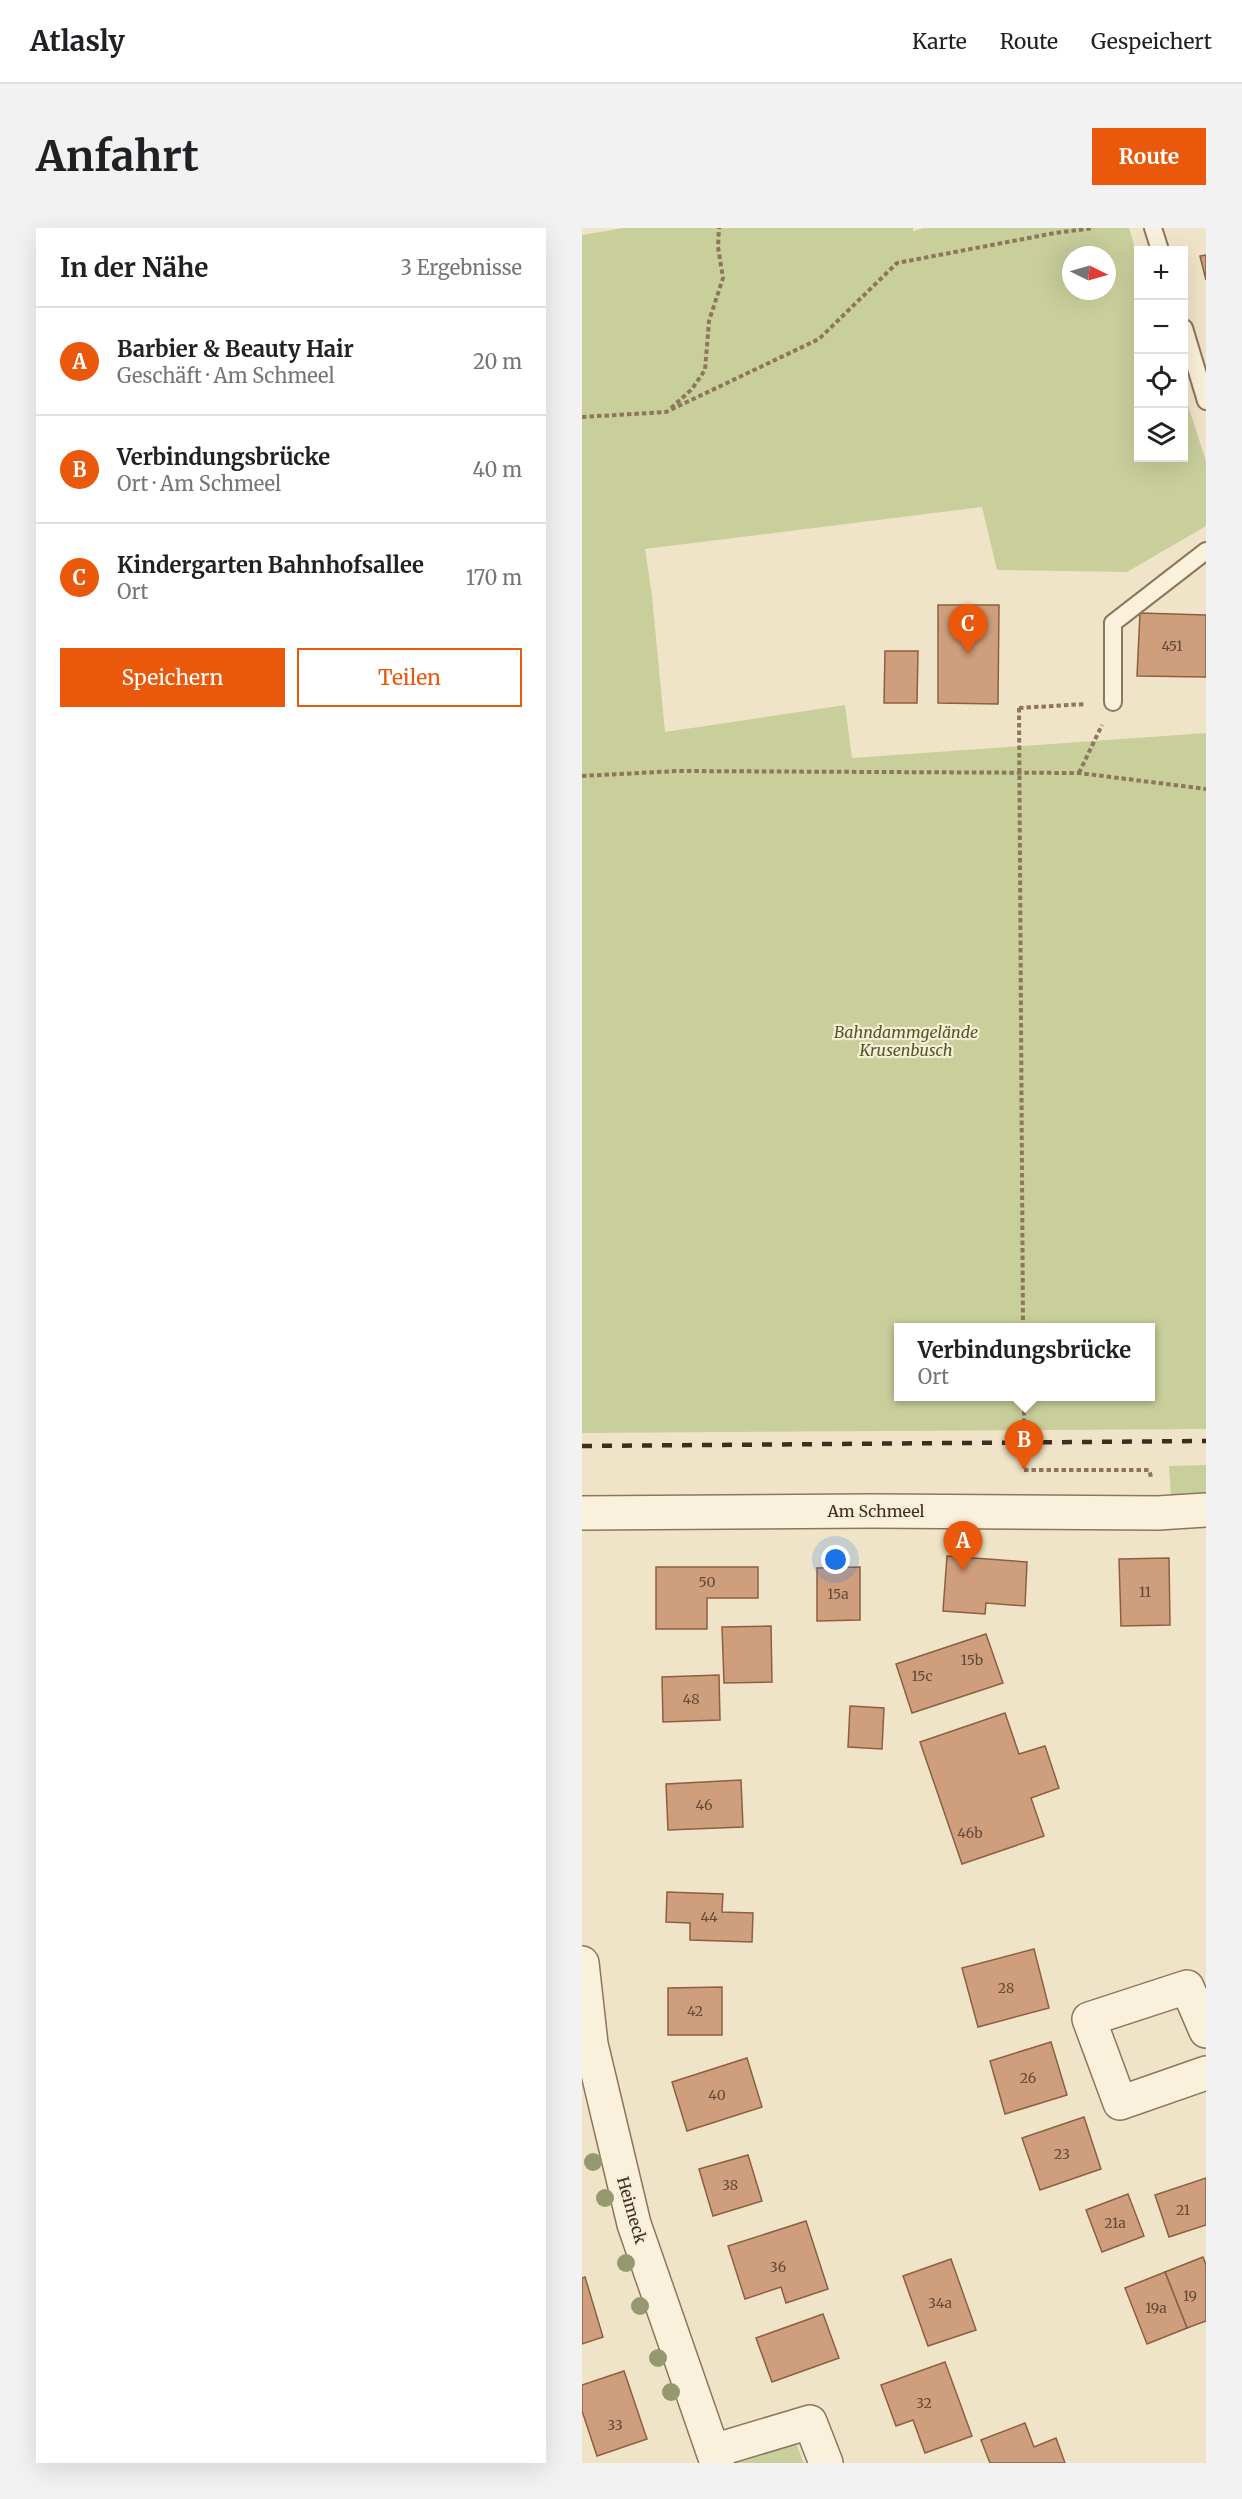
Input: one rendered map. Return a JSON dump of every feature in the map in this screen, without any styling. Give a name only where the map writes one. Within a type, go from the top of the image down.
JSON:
[{"type":"street","name":"Am Schmeel","points":[[582,1513],[872,1510],[1158,1513],[1206,1510]]},
{"type":"street","name":"Heimeck","points":[[582,1963],[591,2044],[634,2224],[715,2457],[810,2422],[826,2463]]},
{"type":"street","points":[[1206,2031],[1187,1987],[1089,2019],[1120,2103],[1206,2073]]},
{"type":"lane","points":[[1153,228],[1159,246]]},
{"type":"lane","points":[[1188,341],[1206,402]]},
{"type":"lane","points":[[1113,702],[1113,623],[1206,551]]},
{"type":"path","points":[[666,412],[692,389],[705,370],[710,321],[723,278],[718,247],[719,228]]},
{"type":"path","points":[[582,417],[666,412],[819,339],[897,263],[1055,233],[1094,228]]},
{"type":"path","points":[[1023,1323],[1019,708],[1113,702],[1079,773]]},
{"type":"path","points":[[582,776],[677,771],[1079,773],[1206,789]]},
{"type":"path","points":[[1024,1401],[1024,1470],[1149,1470]]},
{"type":"green space","name":"Bahndammgelände Krusenbusch","points":[[623,228],[913,228],[913,231],[924,228],[1129,228],[1135,246],[1134,462],[1188,462],[1188,405],[1206,461],[1206,526],[1127,572],[997,570],[982,507],[645,549],[652,596],[665,732],[845,705],[852,758],[1206,733],[1206,1429],[582,1433],[582,235]]},
{"type":"green space","points":[[1206,1465],[1206,1496],[1171,1496],[1169,1466]]},
{"type":"green space","points":[[795,2441],[804,2463],[736,2463],[735,2459]]},
{"type":"building","points":[[1206,255],[1206,280],[1200,256]]},
{"type":"building","points":[[938,605],[999,605],[998,704],[938,703]]},
{"type":"building","points":[[1140,613],[1206,615],[1206,677],[1137,676]]},
{"type":"building","points":[[885,651],[918,651],[917,703],[884,703]]},
{"type":"building","points":[[947,1556],[1027,1562],[1025,1606],[986,1603],[985,1614],[943,1611]]},
{"type":"building","points":[[1169,1558],[1170,1625],[1121,1626],[1119,1559]]},
{"type":"building","points":[[656,1567],[758,1567],[758,1598],[707,1598],[707,1629],[656,1629]]},
{"type":"building","points":[[860,1567],[860,1620],[817,1621],[817,1568]]},
{"type":"building","points":[[771,1626],[772,1682],[724,1683],[722,1627]]},
{"type":"building","points":[[986,1634],[1003,1683],[912,1713],[896,1664]]},
{"type":"building","points":[[719,1675],[720,1720],[663,1722],[662,1677]]},
{"type":"building","points":[[850,1706],[884,1708],[882,1749],[848,1747]]},
{"type":"building","points":[[1005,1713],[1019,1754],[1045,1746],[1059,1788],[1031,1798],[1044,1836],[962,1864],[920,1742]]},
{"type":"building","points":[[741,1780],[743,1827],[668,1830],[666,1784]]},
{"type":"building","points":[[667,1892],[723,1894],[722,1912],[753,1913],[752,1942],[690,1940],[690,1923],[666,1922]]},
{"type":"building","points":[[1034,1949],[1049,2008],[978,2027],[962,1968]]},
{"type":"building","points":[[722,1987],[722,2035],[668,2035],[668,1988]]},
{"type":"building","points":[[1051,2042],[1067,2095],[1005,2114],[990,2061]]},
{"type":"building","points":[[747,2058],[762,2107],[687,2131],[672,2082]]},
{"type":"building","points":[[1084,2117],[1101,2169],[1040,2190],[1022,2138]]},
{"type":"building","points":[[748,2155],[762,2201],[713,2216],[699,2169]]},
{"type":"building","points":[[1206,2178],[1206,2225],[1169,2237],[1155,2195]]},
{"type":"building","points":[[1128,2194],[1144,2236],[1102,2252],[1086,2210]]},
{"type":"building","points":[[806,2221],[828,2289],[786,2303],[781,2287],[745,2299],[728,2246]]},
{"type":"building","points":[[1203,2257],[1206,2265],[1206,2321],[1187,2328],[1165,2272]]},
{"type":"building","points":[[951,2259],[976,2330],[928,2346],[903,2276]]},
{"type":"building","points":[[1165,2272],[1187,2328],[1147,2344],[1125,2288]]},
{"type":"building","points":[[585,2277],[603,2337],[582,2344],[582,2278]]},
{"type":"building","points":[[823,2314],[839,2358],[772,2382],[756,2338]]},
{"type":"building","points":[[945,2362],[972,2436],[925,2453],[913,2420],[896,2426],[881,2385]]},
{"type":"building","points":[[624,2371],[647,2439],[597,2456],[582,2411],[582,2385]]},
{"type":"building","points":[[1025,2423],[1034,2447],[1056,2438],[1065,2463],[990,2463],[981,2440]]},
{"type":"railway","points":[[582,1446],[1206,1441]]},
{"type":"place","name":"Kindergarten Bahnhofsallee","points":[[968,654]]},
{"type":"place","name":"Verbindungsbrücke","points":[[1024,1470]]},
{"type":"place","name":"Barbier & Beauty Hair","points":[[963,1571]]}]
